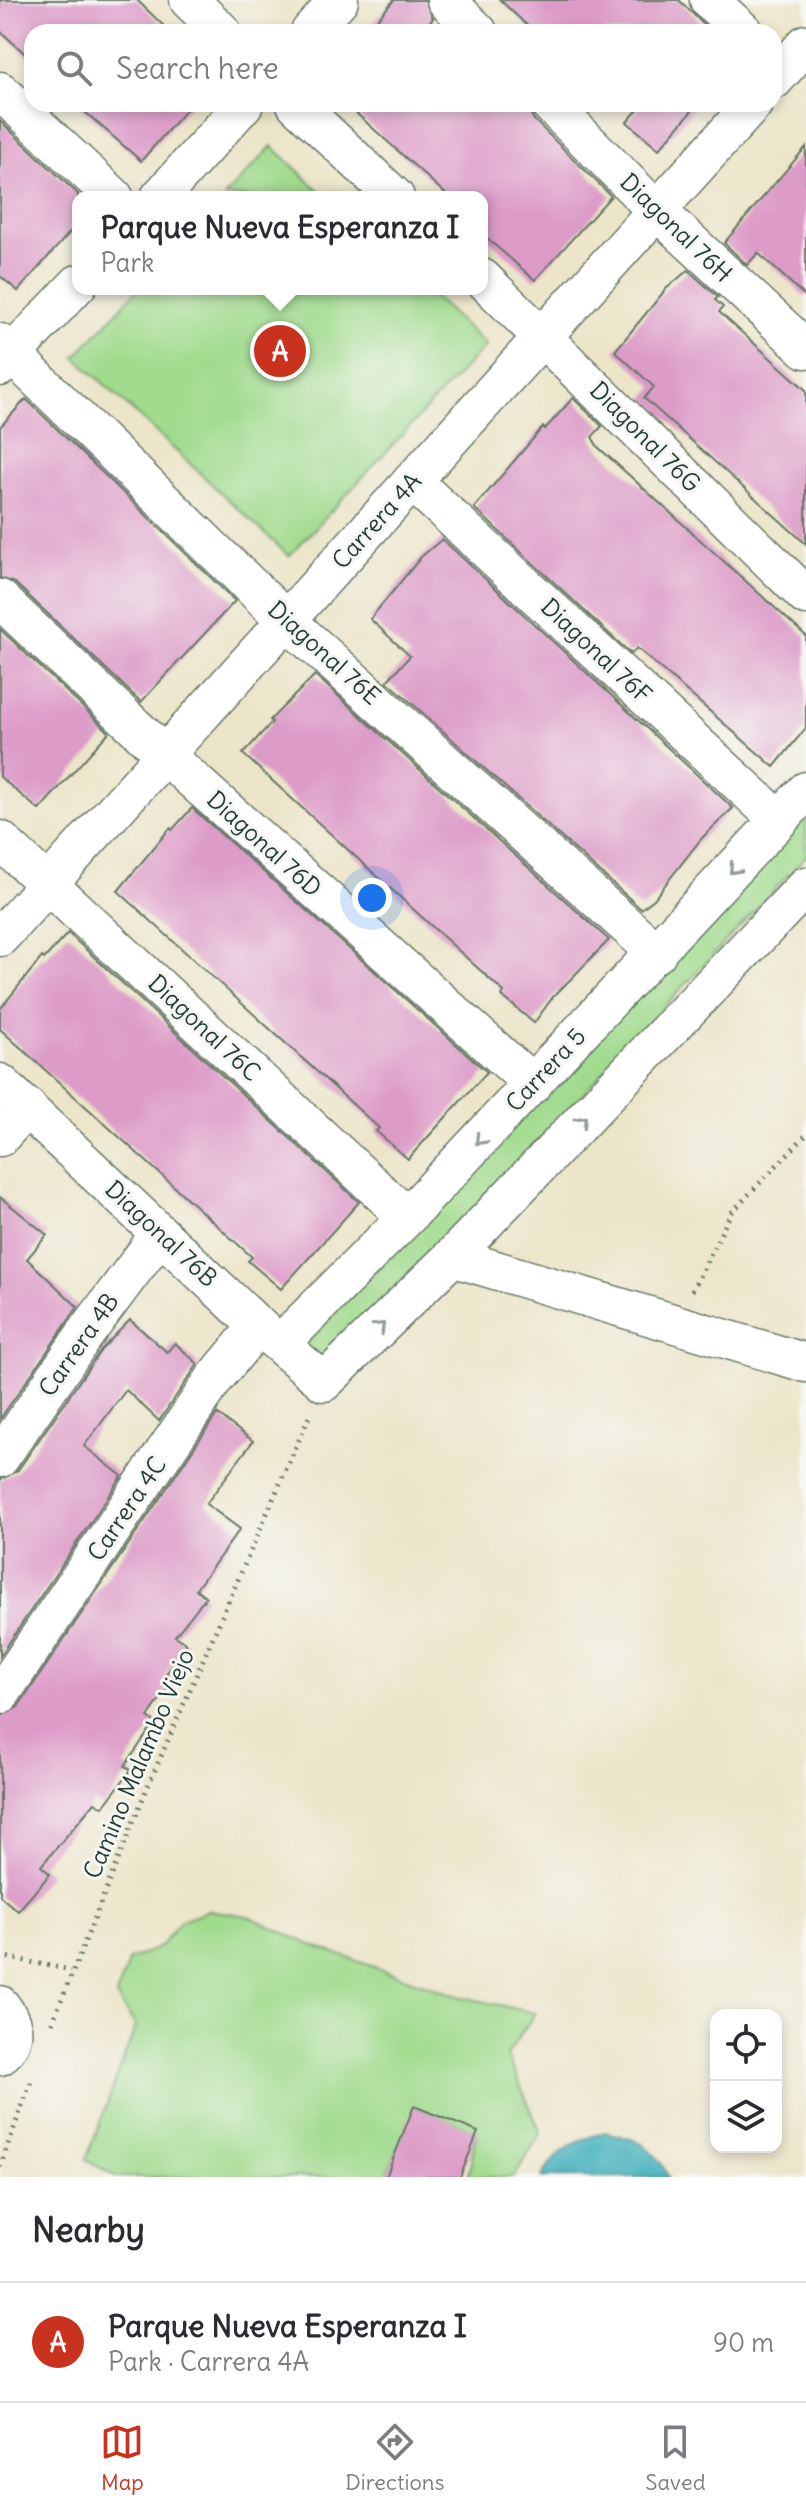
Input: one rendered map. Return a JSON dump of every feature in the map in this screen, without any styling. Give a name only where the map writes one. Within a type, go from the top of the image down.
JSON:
[{"type":"street","points":[[189,0],[214,24]]},
{"type":"street","points":[[317,24],[339,0]]},
{"type":"street","points":[[446,0],[470,24]]},
{"type":"street","points":[[709,0],[735,24]]},
{"type":"street","points":[[0,91],[108,191]]},
{"type":"street","points":[[165,191],[237,112]]},
{"type":"street","points":[[305,112],[389,191]]},
{"type":"street","name":"Diagonal 76H","points":[[558,112],[657,211],[806,349]]},
{"type":"street","name":"Carrera 4A","points":[[0,937],[746,112]]},
{"type":"street","name":"Diagonal 76G","points":[[488,284],[806,596]]},
{"type":"street","points":[[4,355],[72,290]]},
{"type":"street","name":"Diagonal 76E","points":[[4,355],[287,621],[657,953]]},
{"type":"street","name":"Diagonal 76F","points":[[412,481],[779,820]]},
{"type":"street","name":"Diagonal 76D","points":[[0,599],[166,756],[533,1084]]},
{"type":"street","name":"Carrera 5","points":[[269,1335],[407,1217],[806,791]]},
{"type":"street","name":"Diagonal 76C","points":[[0,840],[407,1217]]},
{"type":"street","points":[[324,1382],[452,1257],[806,886]]},
{"type":"street","points":[[0,1137],[13,1095]]},
{"type":"street","name":"Diagonal 76B","points":[[13,1095],[269,1335],[324,1382]]},
{"type":"street","name":"Carrera 4B","points":[[0,1458],[83,1337],[160,1234]]},
{"type":"street","points":[[452,1257],[806,1363]]},
{"type":"street","name":"Carrera 4C","points":[[0,1695],[215,1378],[269,1335]]},
{"type":"street","points":[[0,2056],[14,2037],[3,2009]]},
{"type":"path","points":[[675,1324],[731,1213],[806,1135]]},
{"type":"path","name":"Camino Malambo Viejo","points":[[51,2026],[71,1970],[324,1382]]},
{"type":"path","points":[[0,1956],[71,1970]]},
{"type":"path","points":[[0,2167],[36,2068]]},
{"type":"green space","points":[[272,146],[320,191],[230,191]]},
{"type":"green space","points":[[132,295],[432,295],[486,345],[289,556],[75,357]]},
{"type":"green space","points":[[806,810],[806,856],[327,1367],[302,1348]]},
{"type":"green space","points":[[208,1910],[248,1916],[311,1945],[458,1996],[535,2013],[507,2055],[541,2133],[514,2177],[468,2177],[477,2132],[415,2107],[386,2177],[117,2177],[86,2160],[136,2026],[116,1996],[129,1960],[160,1947],[181,1920]]},
{"type":"water","points":[[605,2132],[626,2137],[650,2150],[668,2177],[542,2177],[554,2159],[568,2147]]},
{"type":"building","points":[[0,0],[137,0],[162,24],[24,24],[24,53],[0,31]]},
{"type":"building","points":[[394,0],[425,0],[433,18],[427,24],[373,24]]},
{"type":"building","points":[[500,0],[679,0],[703,24],[526,24]]},
{"type":"building","points":[[85,112],[184,112],[141,161]]},
{"type":"building","points":[[355,112],[530,112],[611,196],[535,280],[488,239],[488,191],[442,191]]},
{"type":"building","points":[[636,112],[691,112],[659,149],[627,122]]},
{"type":"building","points":[[0,121],[75,191],[72,191],[72,230],[18,291],[0,276]]},
{"type":"building","points":[[806,147],[806,297],[758,253],[747,265],[724,243]]},
{"type":"building","points":[[688,270],[718,297],[715,300],[723,307],[719,312],[806,390],[806,544],[644,398],[654,387],[615,351],[666,289]]},
{"type":"building","points":[[573,398],[602,426],[592,437],[598,447],[806,636],[806,728],[774,767],[637,648],[631,654],[474,508],[543,427],[545,429]]},
{"type":"building","points":[[26,399],[235,601],[141,702],[15,583],[0,578],[0,427]]},
{"type":"building","points":[[442,539],[733,808],[701,839],[654,899],[641,909],[387,681],[410,656],[370,619],[421,557]]},
{"type":"building","points":[[0,629],[109,732],[39,810],[0,777]]},
{"type":"building","points":[[315,675],[609,940],[553,997],[534,1023],[243,754],[272,722],[270,720]]},
{"type":"building","points":[[192,808],[487,1072],[408,1159],[376,1131],[379,1128],[118,891],[170,828],[172,830]]},
{"type":"building","points":[[68,933],[359,1202],[281,1289],[248,1261],[252,1257],[0,1029],[0,1009],[42,957],[44,959]]},
{"type":"building","points":[[0,1197],[47,1235],[27,1259],[78,1307],[0,1419]]},
{"type":"building","points":[[130,1320],[167,1352],[175,1343],[198,1364],[159,1421],[126,1390],[84,1446],[122,1476],[0,1656],[0,1480],[18,1470],[101,1350]]},
{"type":"building","points":[[217,1414],[253,1441],[206,1504],[240,1529],[196,1589],[206,1597],[175,1636],[187,1644],[166,1674],[174,1679],[148,1717],[155,1722],[125,1766],[131,1770],[103,1807],[95,1802],[41,1866],[50,1874],[18,1911],[0,1896],[0,1717],[18,1707]]},
{"type":"building","points":[[414,2106],[478,2132],[460,2177],[386,2177]]},
{"type":"place","name":"Parque Nueva Esperanza I","points":[[280,351]]}]
